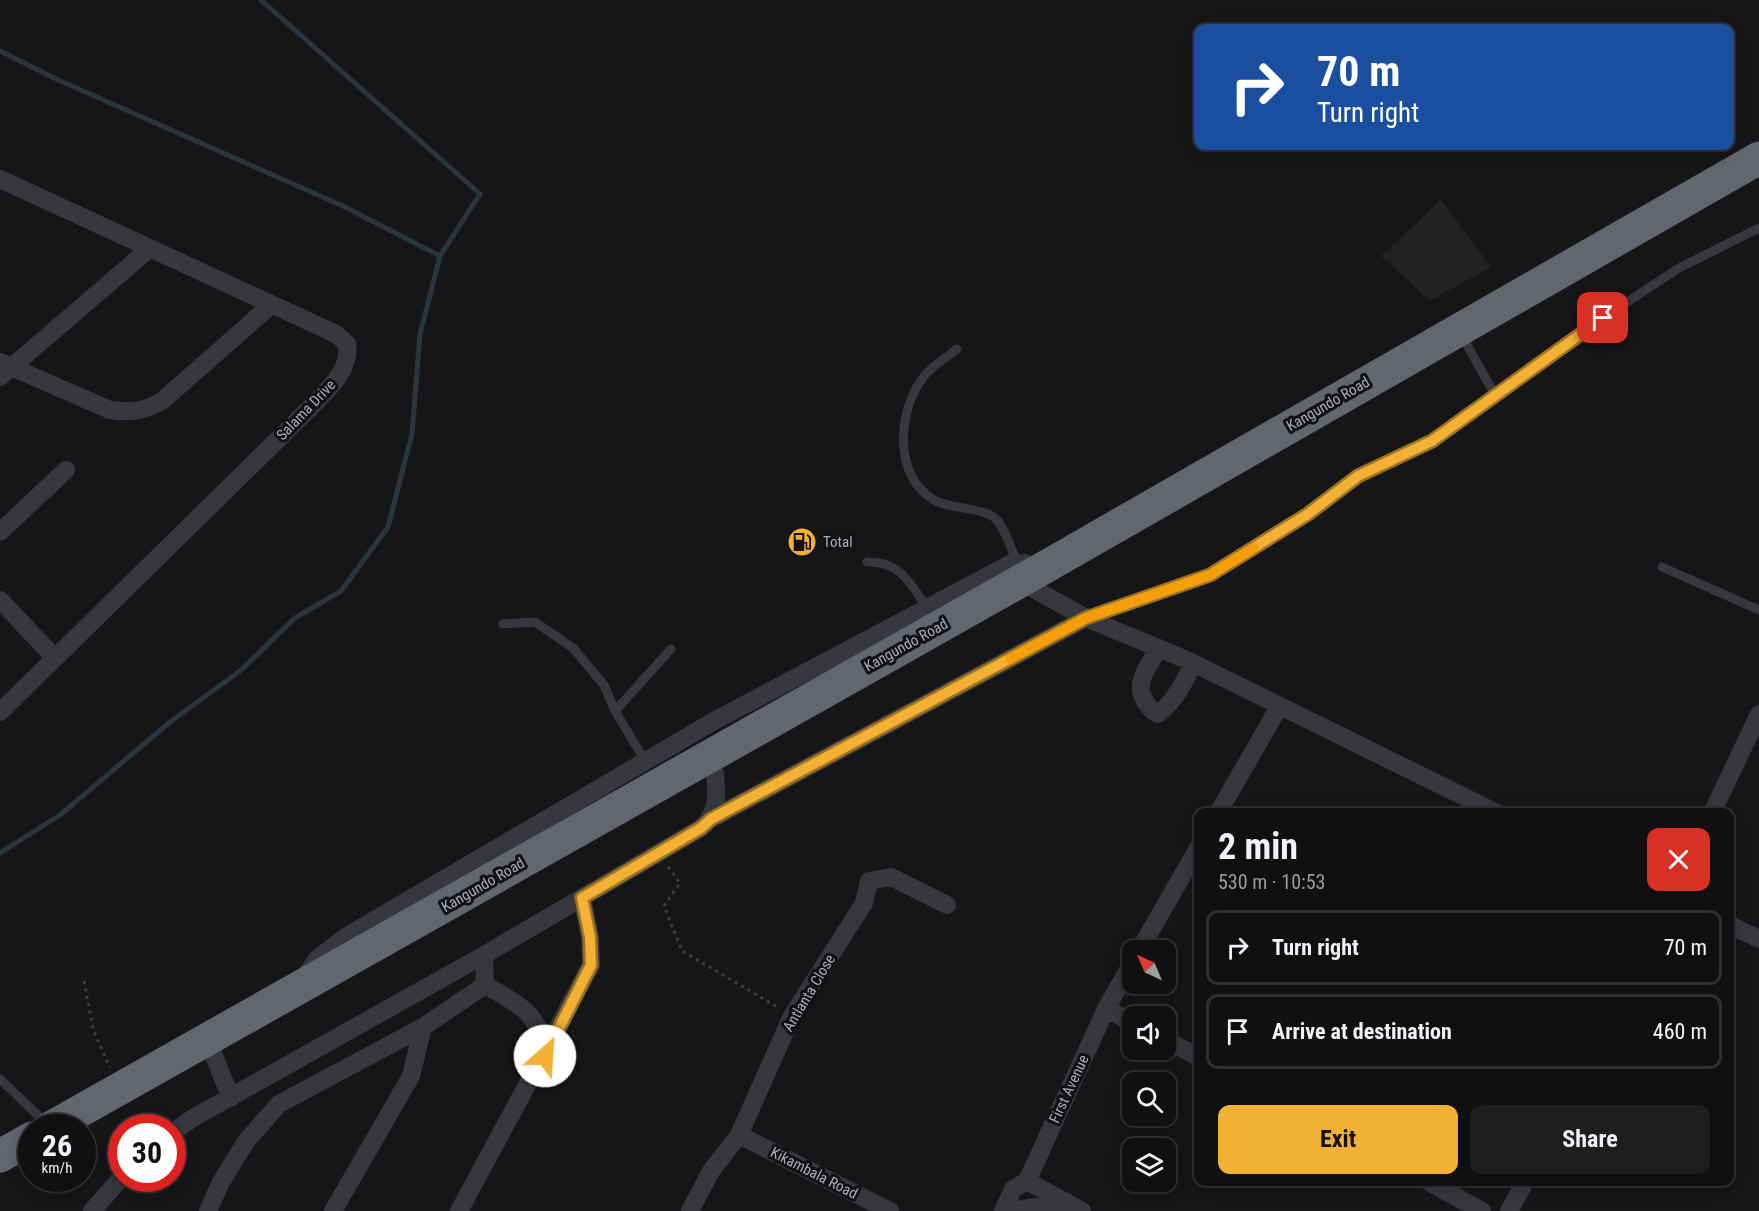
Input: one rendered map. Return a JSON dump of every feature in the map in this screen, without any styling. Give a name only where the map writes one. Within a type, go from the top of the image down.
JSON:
[{"type":"highway","name":"Kangundo Road","points":[[75,1114],[294,991],[651,773],[712,755],[1025,571],[1759,158]]},
{"type":"highway","points":[[0,1156],[18,1146]]},
{"type":"street","name":"Salama Drive","points":[[0,179],[336,334],[347,344],[349,357],[337,380],[0,712]]},
{"type":"street","points":[[149,249],[4,368],[111,410],[128,413],[145,411],[162,401],[271,305]]},
{"type":"street","points":[[0,532],[66,470]]},
{"type":"street","points":[[651,773],[927,608],[1025,571],[1086,618],[1193,663],[1487,808]]},
{"type":"street","points":[[0,600],[55,658]]},
{"type":"street","points":[[186,1123],[484,955],[658,854],[711,819],[1086,618]]},
{"type":"street","points":[[1159,648],[1140,684],[1140,693],[1152,711],[1158,714],[1168,706],[1180,690],[1193,663]]},
{"type":"street","points":[[1221,808],[1279,707]]},
{"type":"street","points":[[1714,808],[1758,720]]},
{"type":"street","points":[[711,819],[717,792],[712,755]]},
{"type":"street","points":[[1145,940],[1194,855]]},
{"type":"street","name":"Antlanta Close","points":[[690,1211],[711,1171],[739,1135],[792,1016],[864,903],[869,881],[891,877],[947,904]]},
{"type":"street","points":[[459,1211],[591,965],[590,937],[582,898]]},
{"type":"street","points":[[1734,927],[1759,939]]},
{"type":"street","points":[[484,955],[485,985]]},
{"type":"street","name":"First Avenue","points":[[1003,1211],[1013,1190],[1027,1181],[1106,1009],[1122,981]]},
{"type":"street","points":[[485,985],[520,1005],[534,1017],[548,1048]]},
{"type":"street","points":[[208,1211],[221,1182],[247,1140],[279,1104],[423,1027],[485,985]]},
{"type":"street","points":[[1106,1009],[1122,1017]]},
{"type":"street","points":[[333,1211],[411,1076],[423,1027]]},
{"type":"street","points":[[207,1039],[231,1098]]},
{"type":"street","points":[[1176,1045],[1194,1055]]},
{"type":"street","name":"Kikambala Road","points":[[739,1135],[890,1211]]},
{"type":"street","points":[[1027,1181],[1082,1211]]},
{"type":"street","points":[[1436,1186],[1482,1211]]},
{"type":"street","points":[[1509,1211],[1523,1186]]},
{"type":"street","points":[[92,1211],[109,1192]]},
{"type":"street","points":[[1013,1211],[1065,1201]]},
{"type":"lane","points":[[1086,618],[1210,575],[1308,514],[1358,476],[1432,441],[1497,397],[1565,343],[1670,275],[1759,228]]},
{"type":"lane","points":[[1458,329],[1497,397]]},
{"type":"lane","points":[[957,349],[925,375],[908,408],[902,447],[907,467],[920,490],[937,502],[990,515],[998,520],[1025,571]]},
{"type":"lane","points":[[867,562],[881,561],[892,565],[909,581],[927,608]]},
{"type":"lane","points":[[1662,567],[1759,610]]},
{"type":"lane","points":[[503,624],[535,622],[573,648],[604,685],[615,711],[651,773]]},
{"type":"lane","points":[[615,711],[671,649]]},
{"type":"lane","points":[[0,1078],[37,1114]]},
{"type":"path","points":[[658,854],[680,883],[664,906],[682,951],[792,1016]]},
{"type":"path","points":[[84,981],[93,1029],[119,1089]]},
{"type":"shaded area","points":[[1441,200],[1491,267],[1430,301],[1381,256]]},
{"type":"waterway","points":[[0,853],[60,815],[170,722],[240,671],[295,618],[341,591],[388,527],[412,434],[420,334],[440,256],[480,194],[261,0]]},
{"type":"waterway","points":[[0,51],[56,79],[343,206],[440,256]]},
{"type":"slow traffic","points":[[1010,659],[1086,618],[1143,596],[1210,575],[1254,548]]},
{"type":"place","name":"Total","points":[[802,542]]},
{"type":"route","points":[[545,1056],[591,965],[590,937],[582,898],[701,828],[711,819],[1086,618],[1143,596],[1210,575],[1308,514],[1358,476],[1432,441],[1497,397],[1565,343],[1603,318]]}]
